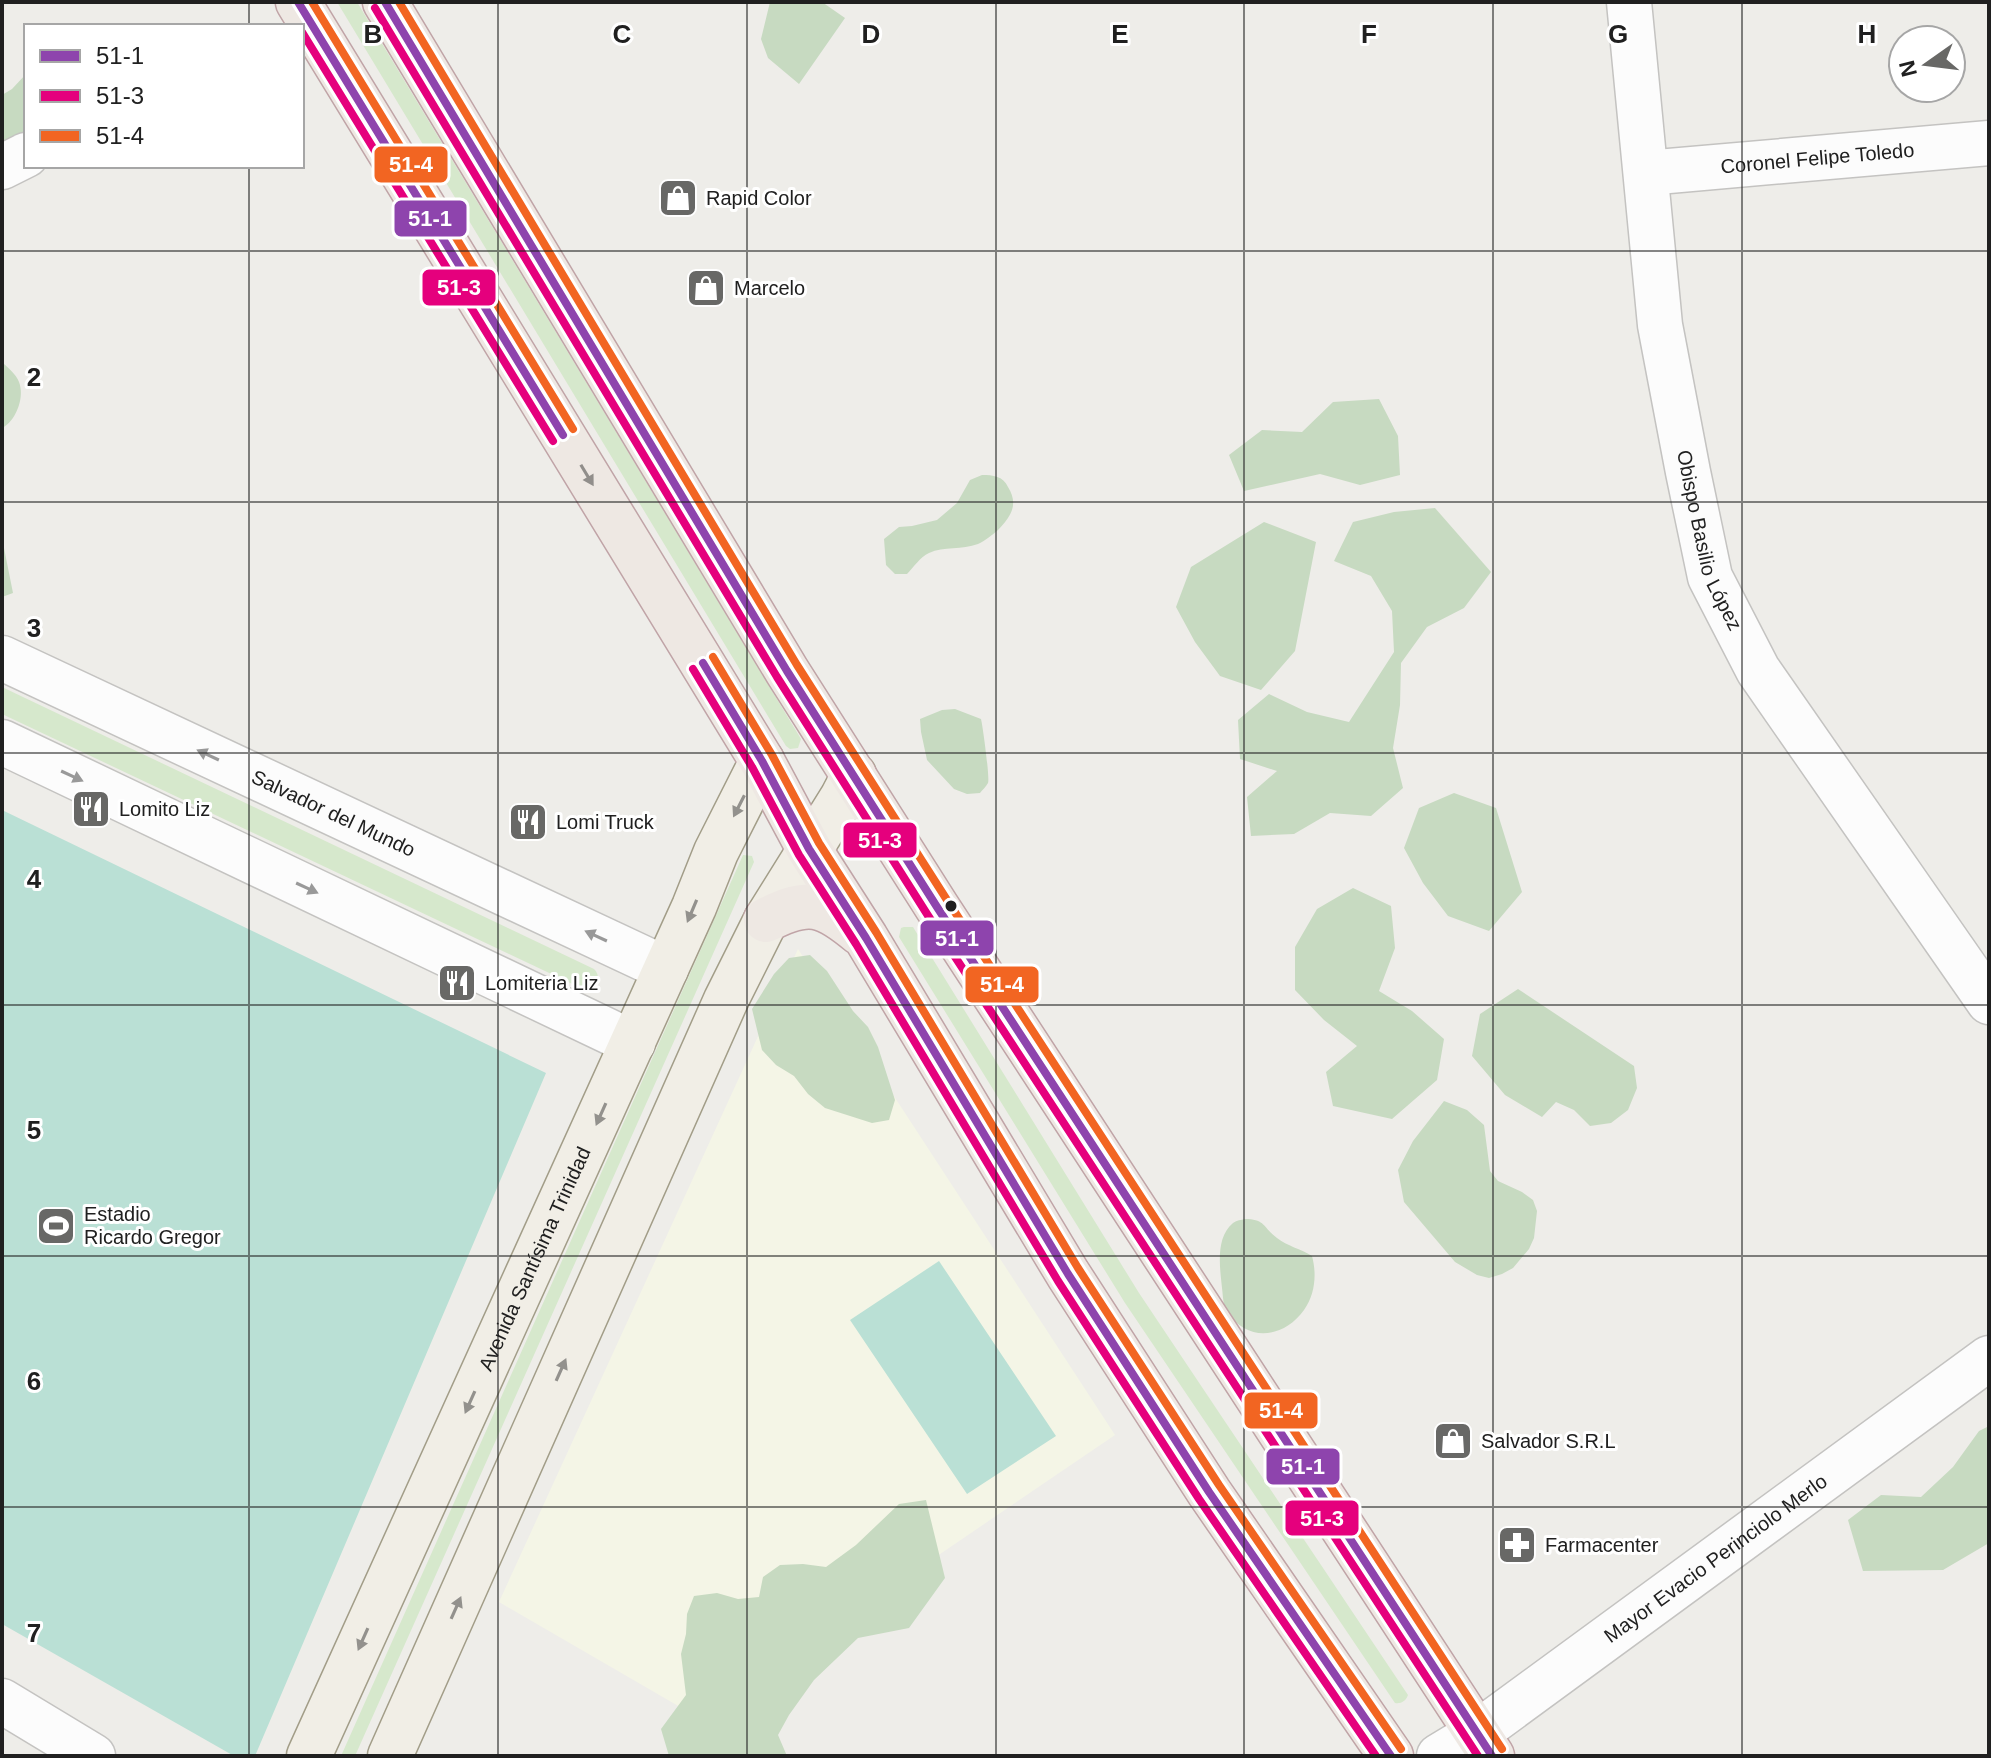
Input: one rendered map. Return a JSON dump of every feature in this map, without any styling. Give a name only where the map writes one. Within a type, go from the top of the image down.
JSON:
[{"type":"highway","points":[[385,2],[787,671],[937,907],[1485,1744]]},
{"type":"highway","points":[[304,27],[762,761],[809,849],[1068,1274],[1209,1492],[1391,1756]]},
{"type":"highway","points":[[766,920],[788,909],[814,905],[841,917],[866,938]]},
{"type":"main road","name":"Avenida Santísima Trinidad","points":[[309,1756],[633,1043],[716,852],[762,761]]},
{"type":"main road","points":[[390,1756],[726,1000],[766,920],[854,775]]},
{"type":"street","name":"Obispo Basilio López","points":[[1629,2],[1660,325],[1710,577],[1758,670],[1989,1002]]},
{"type":"street","name":"Coronel Felipe Toledo","points":[[1646,173],[1989,143]]},
{"type":"street","points":[[2,167],[24,156]]},
{"type":"street","name":"Salvador del Mundo","points":[[2,658],[666,969]]},
{"type":"street","points":[[2,742],[633,1043]]},
{"type":"street","name":"Mayor Evacio Perinciolo Merlo","points":[[1439,1756],[1485,1744],[1989,1358]]},
{"type":"street","points":[[2,1701],[93,1756]]},
{"type":"shaded area","points":[[798,949],[1115,1435],[699,1718],[499,1602]]},
{"type":"green space","points":[[337,2],[357,2],[801,739],[798,748],[786,746]]},
{"type":"green space","points":[[770,2],[822,2],[845,18],[799,84],[768,58],[761,39]]},
{"type":"green space","points":[[24,76],[24,152],[2,152],[2,95]]},
{"type":"green space","points":[[2,362],[18,379],[21,395],[15,414],[2,428]]},
{"type":"green space","points":[[1379,399],[1398,436],[1400,475],[1360,485],[1320,474],[1244,491],[1229,455],[1262,430],[1302,432],[1333,402]]},
{"type":"green space","points":[[982,475],[1000,478],[1011,493],[1012,510],[1003,525],[978,544],[929,553],[907,574],[895,574],[886,565],[884,539],[899,527],[937,520],[957,503],[970,480]]},
{"type":"green space","points":[[1435,508],[1491,572],[1464,608],[1427,627],[1401,663],[1400,705],[1393,748],[1403,788],[1371,816],[1330,813],[1294,834],[1251,836],[1247,797],[1277,771],[1240,759],[1238,720],[1269,694],[1307,712],[1349,722],[1394,652],[1392,611],[1371,576],[1334,561],[1353,522],[1394,512]]},
{"type":"green space","points":[[1264,522],[1316,542],[1295,651],[1261,690],[1220,676],[1195,642],[1176,607],[1191,567]]},
{"type":"green space","points":[[2,538],[13,593],[2,597]]},
{"type":"green space","points":[[2,687],[594,969],[598,978],[595,988],[583,989],[2,714]]},
{"type":"green space","points":[[955,709],[981,719],[988,779],[980,793],[967,794],[954,789],[927,760],[920,719],[942,710]]},
{"type":"green space","points":[[1454,793],[1496,808],[1522,892],[1489,931],[1448,916],[1423,883],[1404,848],[1419,808]]},
{"type":"green space","points":[[2,810],[546,1073],[255,1756],[234,1756],[2,1624]]},
{"type":"green space","points":[[743,855],[752,856],[754,862],[355,1756],[341,1756]]},
{"type":"green space","points":[[1353,888],[1391,906],[1395,948],[1379,991],[1412,1011],[1444,1039],[1437,1080],[1392,1119],[1333,1106],[1326,1072],[1357,1046],[1324,1020],[1295,990],[1295,947],[1317,909]]},
{"type":"green space","points":[[904,927],[913,927],[1139,1293],[1408,1695],[1403,1702],[1395,1703],[1125,1303],[899,937]]},
{"type":"green space","points":[[810,955],[827,971],[853,1011],[868,1027],[878,1047],[895,1100],[889,1120],[872,1123],[825,1108],[808,1094],[794,1076],[776,1065],[762,1050],[752,1009],[774,974],[789,958]]},
{"type":"green space","points":[[1518,989],[1634,1066],[1637,1088],[1628,1110],[1611,1123],[1590,1126],[1574,1110],[1556,1102],[1542,1117],[1505,1095],[1472,1056],[1480,1014]]},
{"type":"green space","points":[[1444,1101],[1467,1110],[1484,1125],[1490,1171],[1498,1181],[1533,1200],[1537,1211],[1534,1238],[1529,1249],[1513,1268],[1489,1278],[1455,1262],[1404,1202],[1398,1170],[1413,1141]]},
{"type":"green space","points":[[1245,1219],[1261,1222],[1281,1241],[1312,1256],[1314,1284],[1311,1298],[1296,1319],[1276,1331],[1266,1333],[1245,1329],[1227,1312],[1225,1306],[1220,1272],[1221,1245],[1227,1229]]},
{"type":"green space","points":[[939,1261],[1056,1436],[967,1494],[850,1320]]},
{"type":"green space","points":[[1989,1426],[1989,1543],[1943,1570],[1863,1571],[1848,1520],[1881,1495],[1921,1497],[1953,1467],[1979,1431]]},
{"type":"green space","points":[[926,1500],[945,1578],[909,1628],[858,1638],[814,1680],[778,1735],[787,1756],[669,1756],[661,1729],[686,1695],[681,1654],[687,1614],[694,1596],[717,1593],[738,1599],[759,1597],[763,1577],[780,1565],[826,1567],[856,1545],[899,1504]]},
{"type":"transit line","name":"51-1","points":[[298,2],[563,435]]},
{"type":"transit line","name":"51-4","points":[[312,2],[573,429]]},
{"type":"transit line","name":"51-1","points":[[385,2],[787,671],[937,907],[1492,1756]]},
{"type":"transit line","name":"51-4","points":[[399,2],[797,665],[1502,1749]]},
{"type":"transit line","name":"51-3","points":[[375,8],[777,677],[927,914],[1478,1756]]},
{"type":"transit line","name":"51-3","points":[[304,35],[553,441]]},
{"type":"transit line","name":"51-4","points":[[713,657],[772,755],[819,843],[1078,1268],[1219,1485],[1401,1749]]},
{"type":"transit line","name":"51-1","points":[[703,663],[762,761],[809,849],[1068,1274],[1209,1492],[1391,1756]]},
{"type":"transit line","name":"51-3","points":[[693,669],[752,767],[799,855],[856,944],[1058,1281],[1199,1499],[1376,1756]]},
{"type":"place","name":"Rapid Color","points":[[678,198]]},
{"type":"place","name":"Marcelo","points":[[706,288]]},
{"type":"place","name":"Lomito Liz","points":[[91,809]]},
{"type":"place","name":"Lomi Truck","points":[[528,822]]},
{"type":"place","name":"Lomiteria Liz","points":[[457,983]]},
{"type":"place","name":"Estadio Ricardo Gregor","points":[[56,1226]]},
{"type":"place","name":"Salvador S.R.L","points":[[1453,1441]]},
{"type":"place","name":"Farmacenter","points":[[1517,1545]]}]
